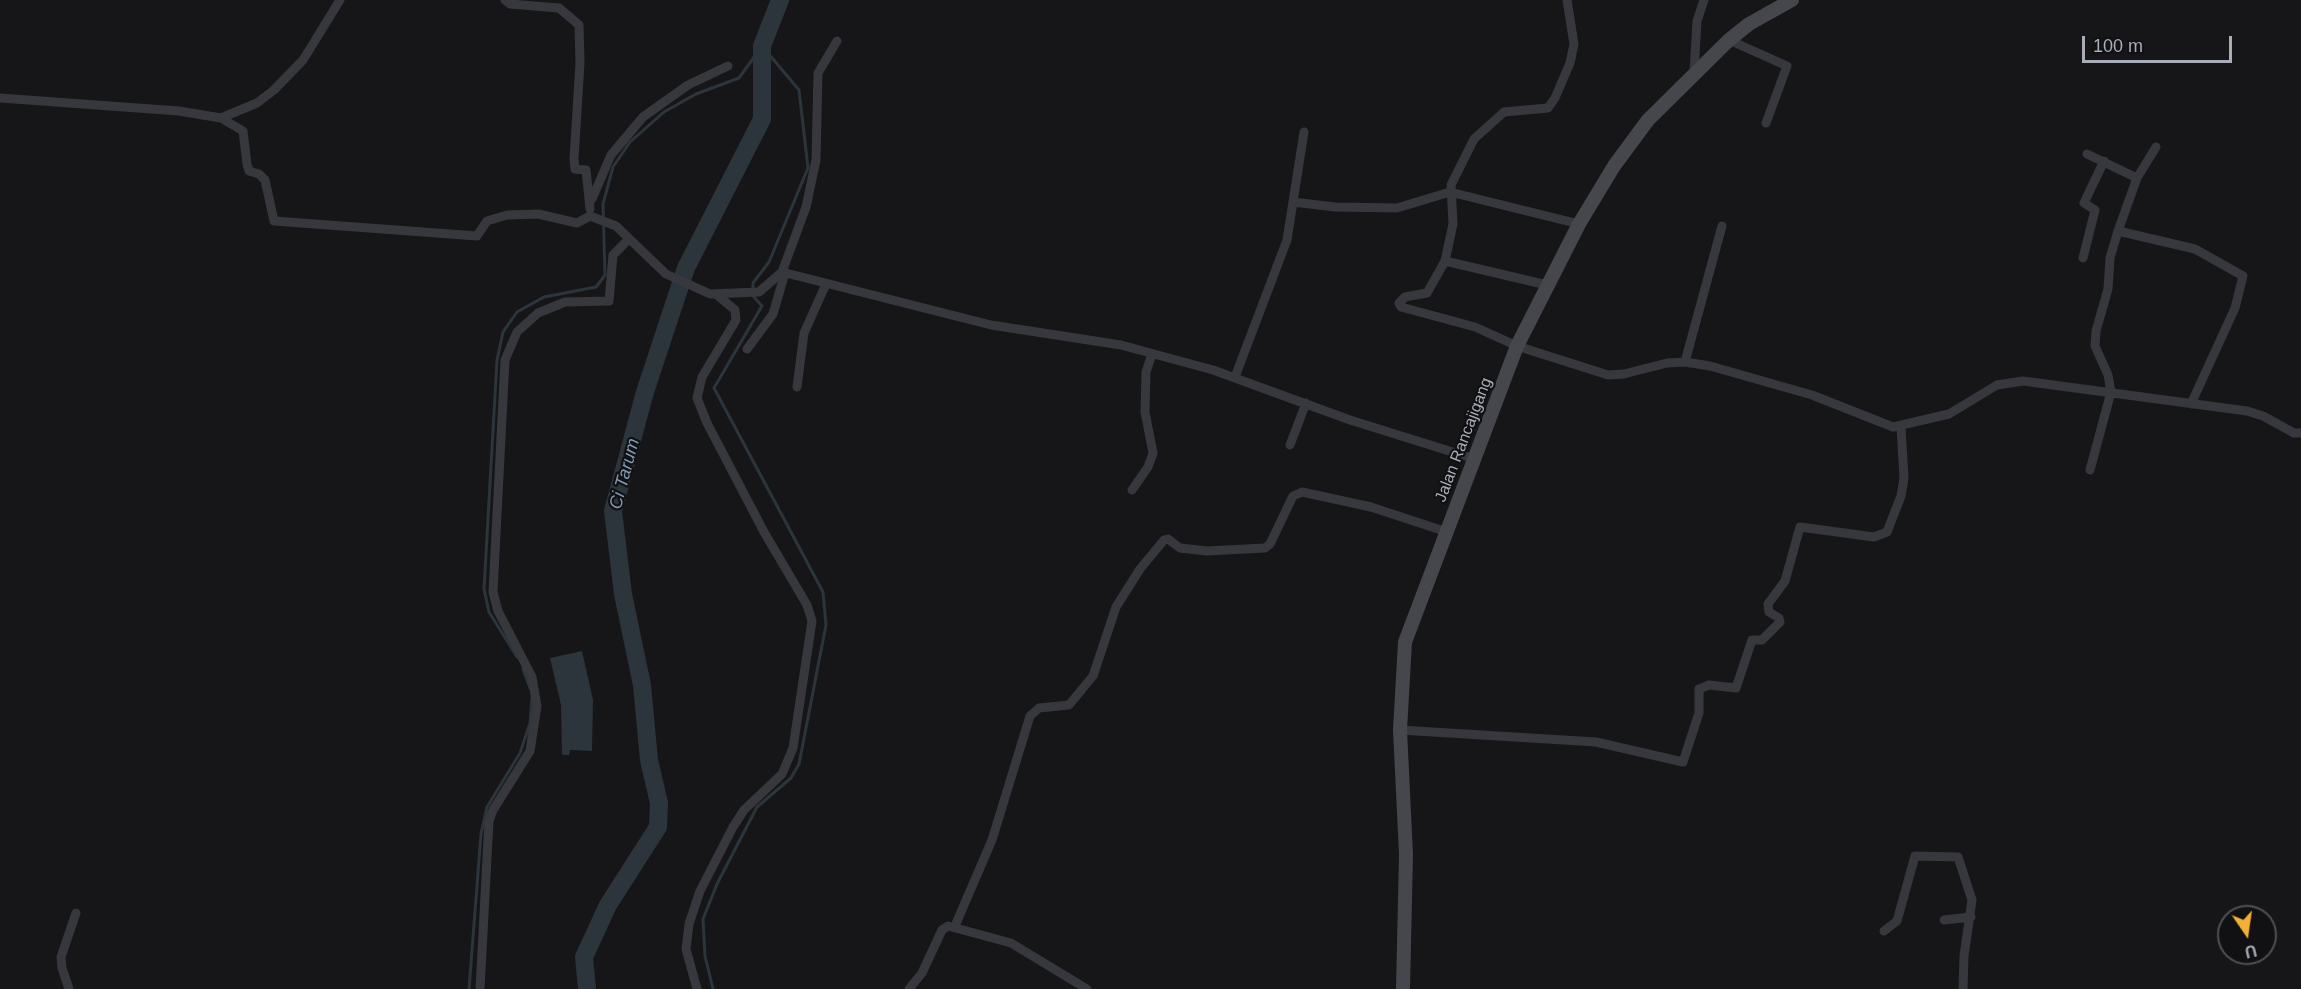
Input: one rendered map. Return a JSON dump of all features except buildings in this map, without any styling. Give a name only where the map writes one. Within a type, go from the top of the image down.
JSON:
[{"type":"main road","name":"Jalan Rancajigang","points":[[1403,989],[1406,854],[1400,730],[1405,642],[1517,346],[1579,224],[1628,146],[1648,120],[1729,40],[1749,24],[1792,0]]},
{"type":"street","points":[[221,117],[257,104],[274,90],[303,60],[340,0]]},
{"type":"street","points":[[505,0],[510,4],[560,8],[579,25],[580,63],[574,159],[575,169],[586,170],[592,215]]},
{"type":"street","points":[[1568,0],[1574,44],[1570,63],[1551,106],[1507,111],[1498,116],[1474,139],[1454,177],[1450,192],[1453,224],[1445,261],[1428,293],[1405,297],[1399,305],[1411,312],[1475,327],[1517,346],[1614,375],[1667,363],[1685,362],[1710,366],[1812,395],[1888,426],[1904,426],[1960,409],[1992,388],[2006,382],[2024,381],[2247,411],[2263,416],[2288,431],[2301,433]]},
{"type":"street","points":[[1694,73],[1697,21],[1704,0]]},
{"type":"street","points":[[1729,40],[1787,66],[1766,123]]},
{"type":"street","points":[[747,349],[773,314],[806,207],[816,160],[818,73],[837,41]]},
{"type":"street","points":[[592,215],[594,191],[620,141],[643,117],[688,85],[728,66]]},
{"type":"street","points":[[0,98],[29,98],[179,111],[221,117],[243,131],[249,171],[259,174],[265,180],[274,221],[477,236],[488,222],[507,215],[538,214],[577,223],[592,215]]},
{"type":"street","points":[[1235,377],[1287,240],[1304,132]]},
{"type":"street","points":[[2090,470],[2111,392],[2108,375],[2095,346],[2096,331],[2108,289],[2110,258],[2137,178],[2156,147]]},
{"type":"street","points":[[2087,154],[2137,178]]},
{"type":"street","points":[[2083,258],[2095,210],[2084,203],[2104,161]]},
{"type":"street","points":[[1293,202],[1335,207],[1397,208],[1450,192],[1579,224]]},
{"type":"street","points":[[592,215],[613,224],[666,274],[701,291],[716,294],[736,291],[759,292],[784,273]]},
{"type":"street","points":[[1685,362],[1722,226]]},
{"type":"street","points":[[2118,231],[2195,249],[2243,276],[2235,308],[2191,404]]},
{"type":"street","points":[[480,989],[489,821],[493,810],[530,751],[537,706],[532,677],[498,611],[493,592],[505,360],[517,332],[538,313],[565,302],[604,301],[613,255],[629,239]]},
{"type":"street","points":[[1445,261],[1547,285]]},
{"type":"street","points":[[784,273],[991,325],[1072,336],[1152,354],[1235,377],[1306,404],[1475,459]]},
{"type":"street","points":[[797,387],[804,333],[826,284]]},
{"type":"street","points":[[697,989],[686,950],[689,924],[700,891],[733,827],[744,810],[782,774],[794,748],[812,621],[807,605],[769,541],[707,423],[697,398],[702,377],[736,320],[735,310],[716,294]]},
{"type":"street","points":[[1132,490],[1148,467],[1153,453],[1145,412],[1146,372],[1152,354]]},
{"type":"street","points":[[1290,445],[1306,404]]},
{"type":"street","points":[[1400,730],[1596,742],[1683,762],[1698,715],[1699,689],[1708,685],[1736,688],[1752,640],[1761,640],[1780,622],[1779,618],[1769,612],[1768,604],[1786,579],[1801,526],[1874,537],[1887,532],[1901,496],[1904,478],[1904,426]]},
{"type":"street","points":[[955,926],[992,840],[1030,716],[1039,708],[1069,705],[1093,676],[1116,608],[1140,569],[1164,540],[1184,549],[1207,551],[1265,548],[1270,544],[1293,496],[1302,492],[1371,507],[1447,532]]},
{"type":"street","points":[[1884,931],[1897,921],[1916,855],[1958,857],[1972,894],[1971,917],[1964,956],[1963,989]]},
{"type":"street","points":[[69,989],[61,957],[76,913]]},
{"type":"street","points":[[1944,920],[1971,917]]},
{"type":"street","points":[[909,989],[922,973],[944,927],[955,926],[1011,942],[1087,989]]},
{"type":"shaded area","points":[[582,651],[593,700],[592,751],[570,750],[569,755],[562,755],[561,705],[550,658]]},
{"type":"waterway","name":"Ci Tarum","points":[[587,989],[584,957],[608,905],[658,827],[659,803],[649,760],[642,685],[623,594],[613,511],[645,392],[686,268],[762,119],[762,46],[780,0]]},
{"type":"waterway","points":[[517,657],[489,612],[484,589],[497,360],[503,332],[517,312],[544,297],[596,287],[605,275],[603,204],[613,167],[630,142],[664,112],[696,94],[739,78],[762,46],[799,90],[808,168],[769,262],[753,283],[753,296],[762,306],[714,388],[823,592],[826,625],[799,764],[791,778],[757,807],[717,884],[703,919],[705,956],[713,989]]},
{"type":"waterway","points":[[523,669],[530,688]]},
{"type":"waterway","points":[[469,989],[481,834],[487,807],[520,753],[530,723],[532,697]]}]
